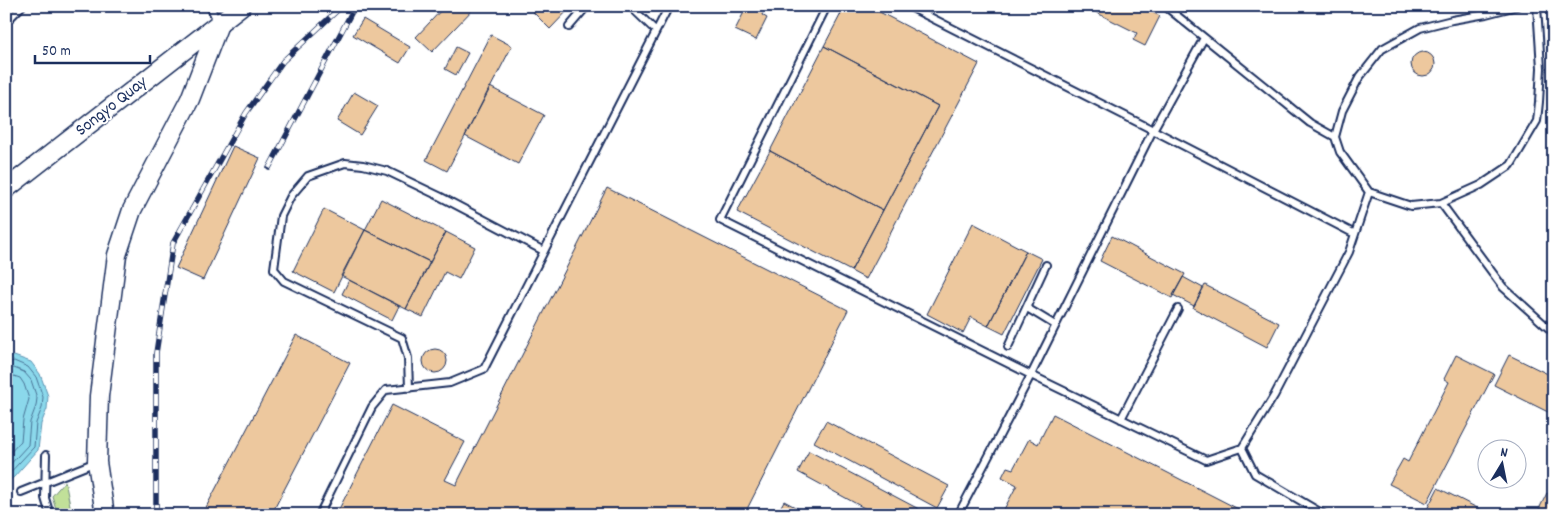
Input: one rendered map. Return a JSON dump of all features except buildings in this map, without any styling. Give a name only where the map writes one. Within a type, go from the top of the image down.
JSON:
[{"type":"main road","name":"Songyo Quay","points":[[6,189],[241,6]]},
{"type":"main road","points":[[105,515],[97,462],[99,396],[117,255],[132,210],[190,99],[218,24]]},
{"type":"lane","points":[[6,22],[22,6]]},
{"type":"lane","points":[[210,6],[218,24]]},
{"type":"lane","points":[[569,28],[587,6]]},
{"type":"lane","points":[[630,6],[656,31]]},
{"type":"lane","points":[[319,515],[372,407],[386,390],[450,383],[484,369],[669,6]]},
{"type":"lane","points":[[827,6],[720,220],[1206,460],[1242,448],[1274,396],[1349,252],[1369,192]]},
{"type":"lane","points":[[908,6],[1354,234]]},
{"type":"lane","points":[[1165,6],[1310,123],[1335,137]]},
{"type":"lane","points":[[1477,6],[1486,14]]},
{"type":"lane","points":[[1517,6],[1420,28],[1382,49],[1359,78],[1342,111],[1335,137],[1340,152],[1369,192],[1411,206],[1441,203],[1481,185],[1511,165],[1537,121],[1540,102],[1541,68],[1537,6]]},
{"type":"lane","points":[[958,515],[1031,375],[1153,130],[1204,38]]},
{"type":"lane","points":[[408,388],[408,358],[402,338],[284,281],[274,269],[281,216],[291,196],[308,176],[345,163],[363,164],[387,171],[544,251]]},
{"type":"lane","points":[[1441,203],[1503,287],[1554,333]]},
{"type":"lane","points":[[1008,347],[1046,265]]},
{"type":"lane","points":[[1026,308],[1056,325]]},
{"type":"lane","points":[[1121,418],[1178,309]]},
{"type":"lane","points":[[1242,448],[1255,474],[1325,515]]},
{"type":"lane","points":[[46,455],[44,483],[45,498],[50,515]]},
{"type":"lane","points":[[22,492],[97,462]]},
{"type":"green space","points":[[65,481],[72,515],[58,515],[52,496]]},
{"type":"water","points":[[14,356],[31,362],[40,374],[48,396],[47,409],[41,424],[38,450],[14,477],[6,483],[6,358]]},
{"type":"railway","points":[[156,515],[156,353],[173,243],[246,113],[283,61],[342,6]]},
{"type":"railway","points":[[269,168],[355,6]]}]
